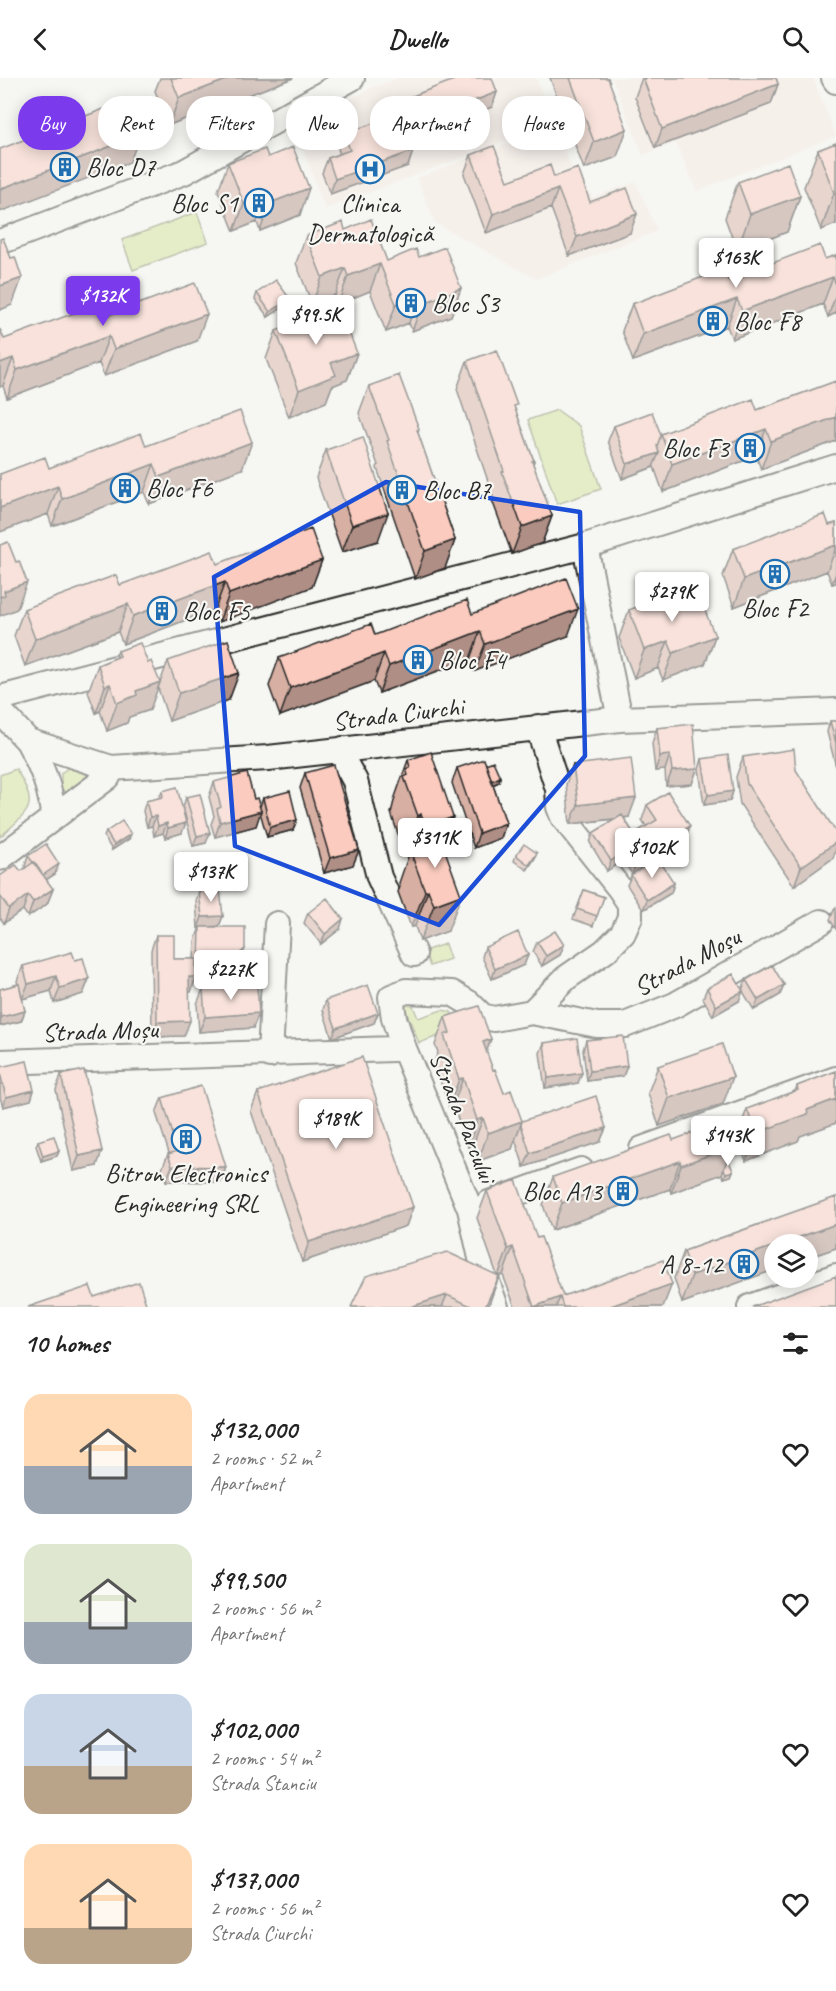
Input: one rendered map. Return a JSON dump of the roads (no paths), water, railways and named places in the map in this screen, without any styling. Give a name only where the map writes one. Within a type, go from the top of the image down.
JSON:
[{"type":"street","points":[[0,242],[184,172],[352,78]]},
{"type":"street","points":[[0,698],[585,546],[836,467]]},
{"type":"street","points":[[585,546],[620,718]]},
{"type":"street","points":[[0,711],[28,741],[52,797],[53,818]]},
{"type":"street","name":"Strada Ciurchi","points":[[111,768],[268,758],[620,718],[836,711]]},
{"type":"street","points":[[532,1012],[567,978],[605,951],[622,933],[630,917],[630,904],[620,889],[563,817],[559,807],[558,789],[538,727]]},
{"type":"street","points":[[0,858],[108,777],[111,768],[28,741]]},
{"type":"street","points":[[343,749],[344,761],[355,781],[378,877],[414,954]]},
{"type":"street","name":"Strada Moșu","points":[[0,1062],[394,1050],[403,1047],[394,1018],[391,997],[406,991],[452,993],[469,1003],[482,1016],[494,1019],[532,1012],[597,1025],[625,1025],[675,1005],[820,922]]},
{"type":"street","points":[[270,1055],[277,924]]},
{"type":"street","name":"Strada Parcului","points":[[403,1047],[470,1209],[485,1276],[496,1307]]},
{"type":"street","name":"Strada Parcului","points":[[470,1209],[836,1079]]},
{"type":"street","points":[[750,1307],[836,1276]]},
{"type":"place","name":"Bloc D7","points":[[65,167]]},
{"type":"place","name":"Clinica Dermatologică","points":[[370,169]]},
{"type":"place","name":"Bloc S1","points":[[259,203]]},
{"type":"place","name":"Bloc S3","points":[[411,303]]},
{"type":"place","name":"Bloc F8","points":[[713,321]]},
{"type":"place","name":"Bloc F3","points":[[750,448]]},
{"type":"place","name":"Bloc F6","points":[[125,488]]},
{"type":"place","name":"Bloc B7","points":[[402,490]]},
{"type":"place","name":"Bloc F2","points":[[775,574]]},
{"type":"place","name":"Bloc F5","points":[[162,611]]},
{"type":"place","name":"Bloc F4","points":[[418,660]]},
{"type":"place","name":"Bitron Electronics Engineering SRL","points":[[186,1139]]},
{"type":"place","name":"Bloc A13","points":[[623,1191]]},
{"type":"place","name":"A 8-12","points":[[744,1264]]}]
